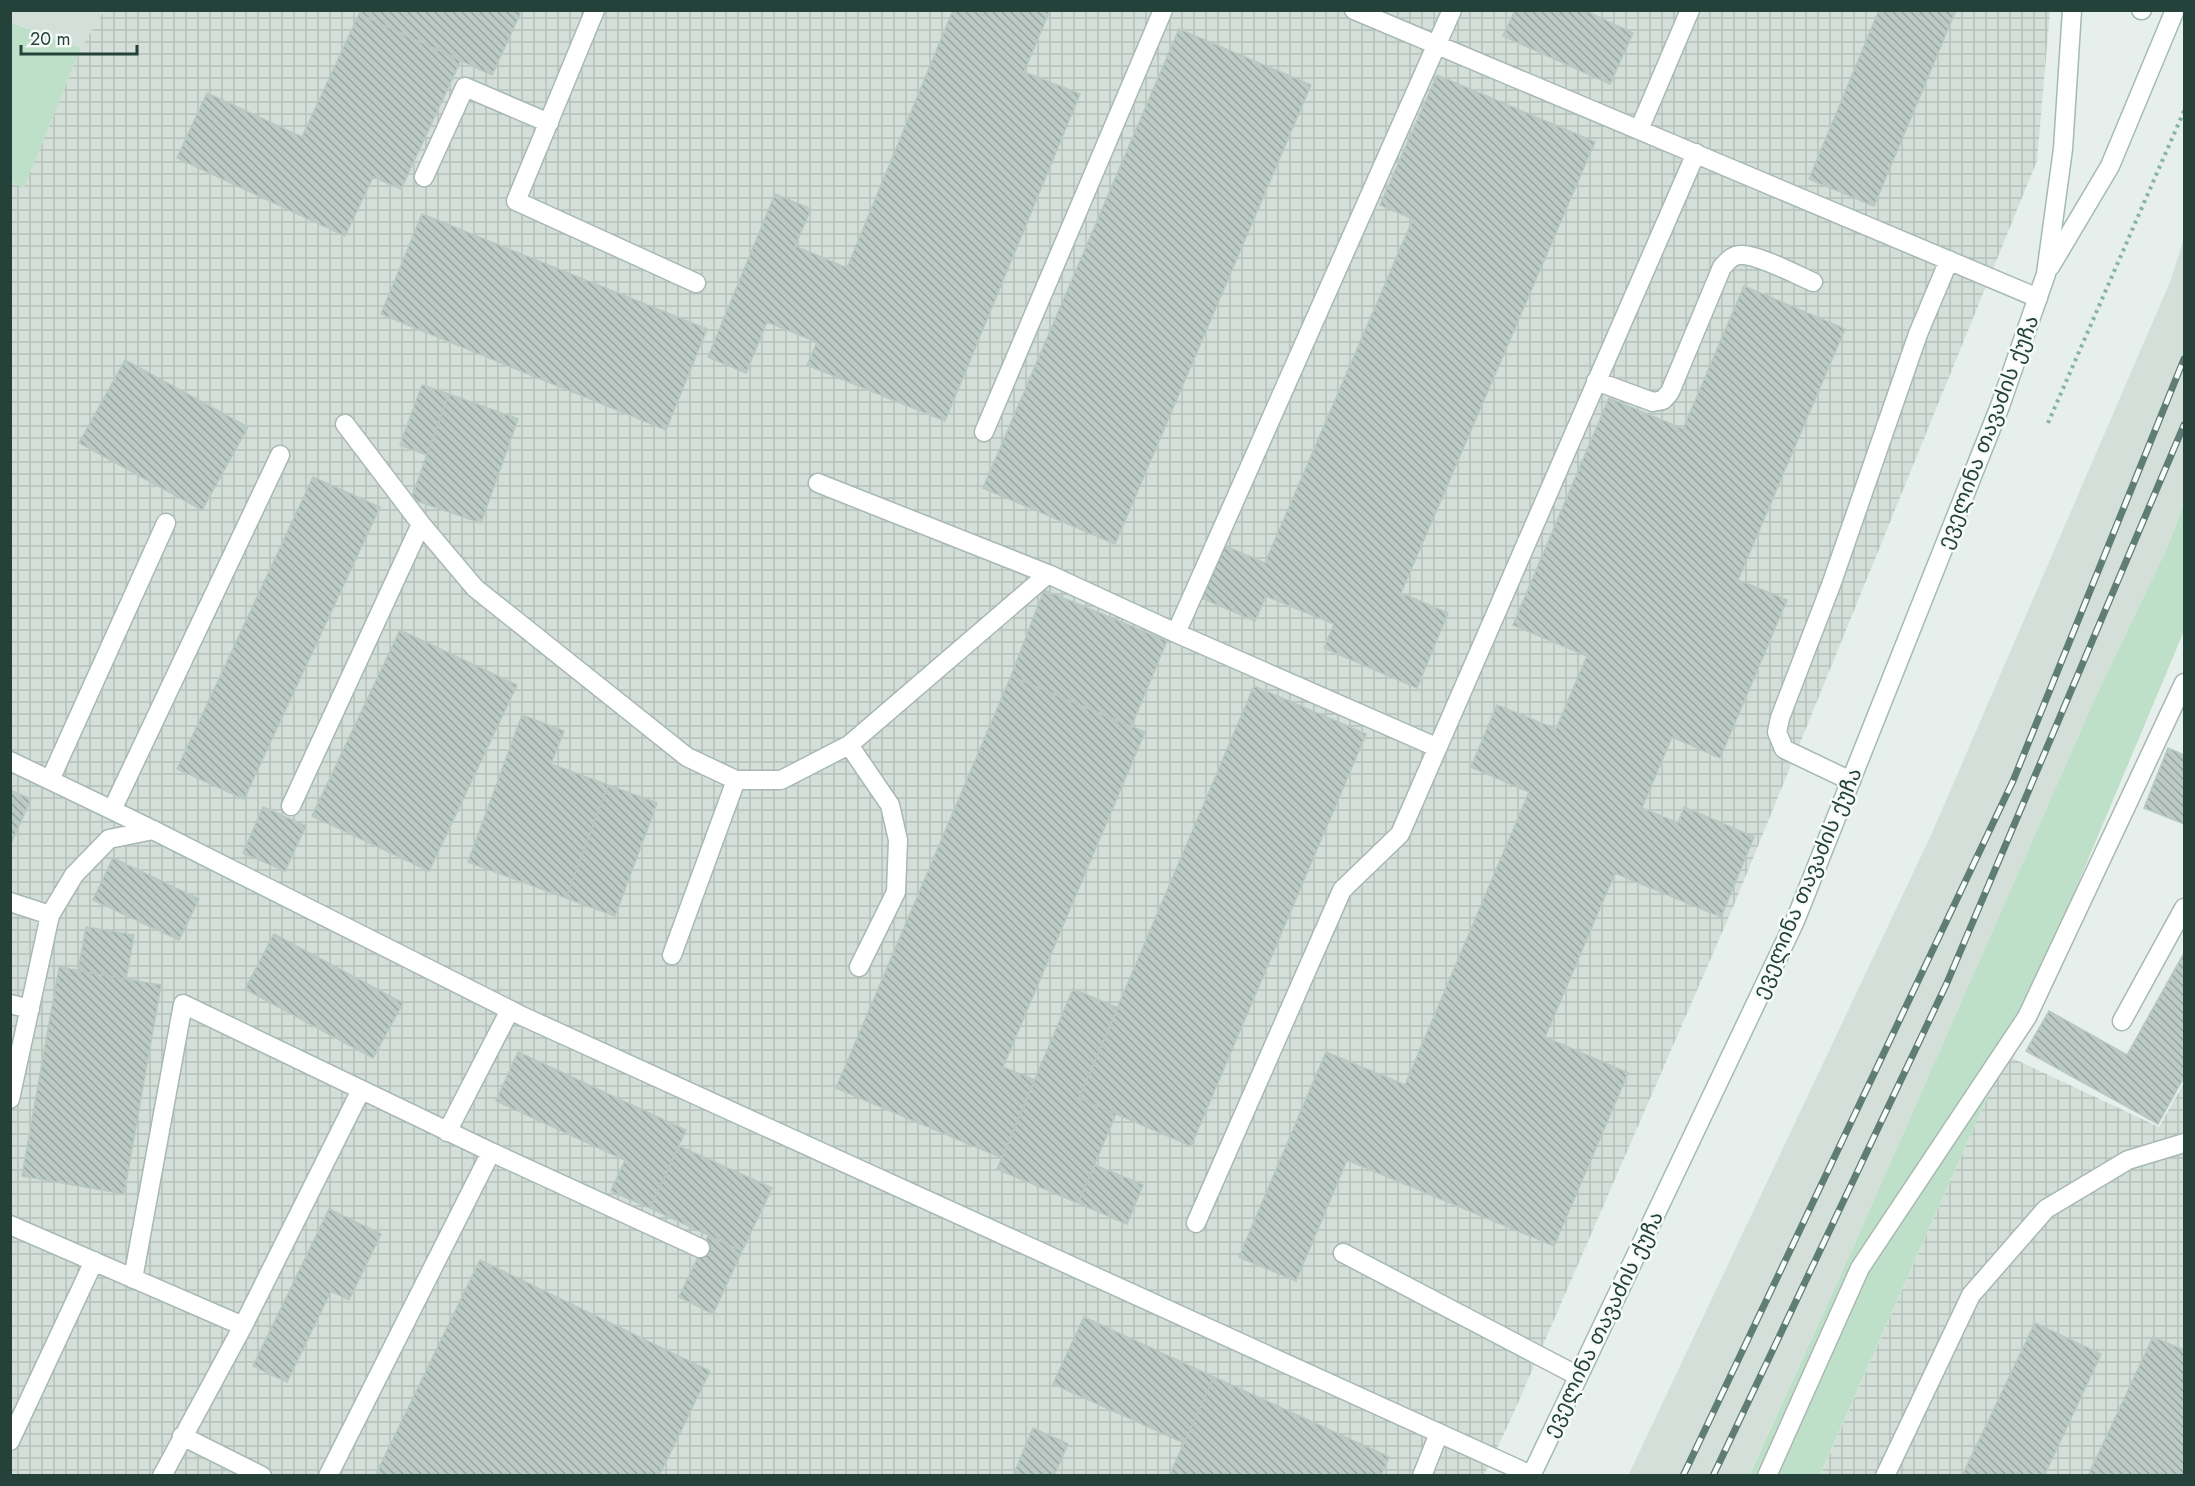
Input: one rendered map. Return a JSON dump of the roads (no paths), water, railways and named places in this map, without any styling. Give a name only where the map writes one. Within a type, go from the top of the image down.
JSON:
[{"type":"main road","points":[[595,10],[516,201],[696,283]]},
{"type":"main road","points":[[984,432],[1162,10]]},
{"type":"main road","points":[[1354,10],[2038,298]]},
{"type":"main road","points":[[1176,633],[1452,10]]},
{"type":"main road","points":[[1639,130],[1690,10]]},
{"type":"main road","name":"ეველინა თავაძის ქუჩა","points":[[1531,1475],[1795,921],[2000,406],[2046,274],[2063,149],[2072,10]]},
{"type":"main road","name":"ეველინა თავაძის ქუჩა","points":[[2046,274],[2110,166],[2175,10]]},
{"type":"main road","points":[[424,177],[465,87],[549,123]]},
{"type":"main road","points":[[1197,1223],[1342,890],[1400,834],[1696,153]]},
{"type":"main road","points":[[1596,381],[1653,402],[1664,400],[1670,392],[1722,267],[1730,258],[1741,255],[1753,257],[1814,282]]},
{"type":"main road","points":[[1851,781],[1784,749],[1777,732],[1778,725],[1831,585],[1918,334],[1949,260]]},
{"type":"main road","points":[[345,424],[421,524],[475,588],[687,757],[736,780],[780,780],[849,745],[1048,574]]},
{"type":"main road","points":[[112,810],[280,455]]},
{"type":"main road","points":[[818,483],[1048,574],[1176,633],[1437,747]]},
{"type":"main road","points":[[50,780],[166,523]]},
{"type":"main road","points":[[291,806],[421,524]]},
{"type":"main road","points":[[1767,1476],[1860,1268],[2027,1017],[2184,683]]},
{"type":"main road","points":[[849,745],[890,805],[898,840],[896,892],[859,967]]},
{"type":"main road","points":[[10,761],[153,830],[510,1010],[1531,1475]]},
{"type":"main road","points":[[672,955],[736,780]]},
{"type":"main road","points":[[10,1099],[50,915],[74,875],[109,839],[153,830]]},
{"type":"main road","points":[[10,902],[50,915]]},
{"type":"main road","points":[[2122,1021],[2184,908]]},
{"type":"main road","points":[[10,1004],[30,1009]]},
{"type":"main road","points":[[133,1279],[183,1004],[447,1132],[700,1248]]},
{"type":"main road","points":[[447,1132],[510,1010]]},
{"type":"main road","points":[[162,1476],[243,1326],[361,1090]]},
{"type":"main road","points":[[1885,1476],[1971,1295],[2046,1209],[2128,1160],[2184,1143]]},
{"type":"main road","points":[[328,1476],[490,1152]]},
{"type":"main road","points":[[11,1228],[94,1261],[243,1326]]},
{"type":"main road","points":[[1343,1253],[1578,1376]]},
{"type":"main road","points":[[10,1441],[94,1261]]},
{"type":"main road","points":[[1422,1476],[1439,1433]]},
{"type":"main road","points":[[182,1436],[262,1476]]},
{"type":"railway","points":[[1683,1476],[2013,781],[2184,359]]},
{"type":"railway","points":[[1713,1476],[1946,985],[2184,425]]}]
